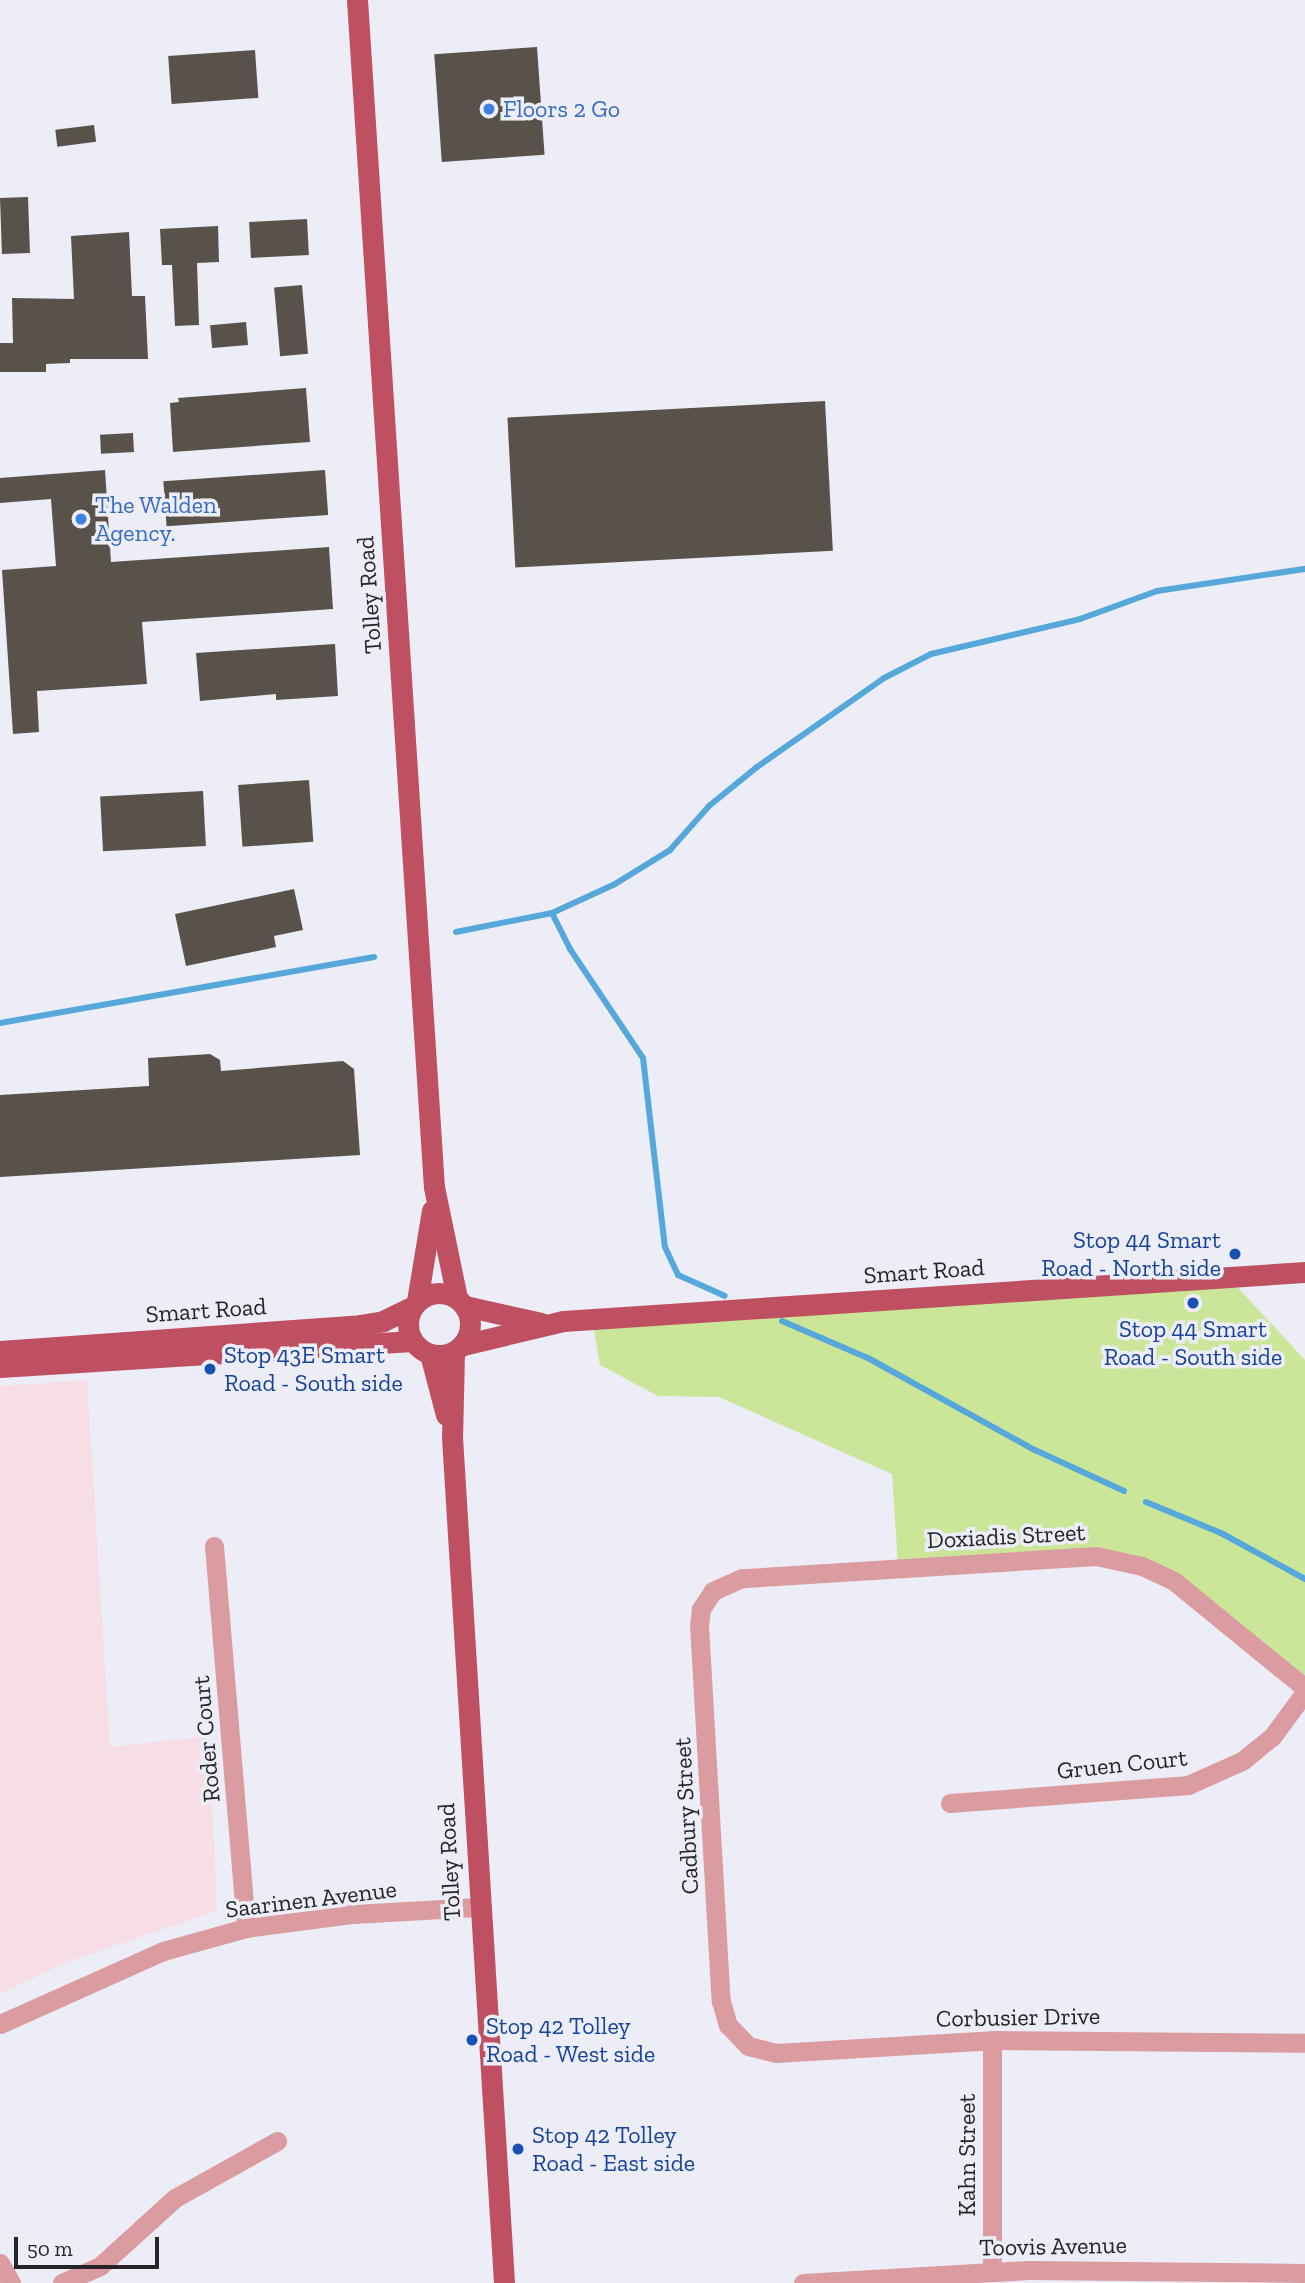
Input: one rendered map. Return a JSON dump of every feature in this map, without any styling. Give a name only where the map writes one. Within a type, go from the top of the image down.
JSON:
[{"type":"main road","name":"Tolley Road","points":[[357,0],[434,1187],[461,1302]]},
{"type":"main road","name":"Tolley Road","points":[[415,1304],[426,1264],[434,1187]]},
{"type":"main road","name":"Smart Road","points":[[459,1349],[546,1324],[1305,1272]]},
{"type":"main road","points":[[436,1293],[461,1302],[470,1316],[459,1349],[430,1354],[412,1341],[407,1320],[415,1304],[436,1293]]},
{"type":"main road","name":"Smart Road","points":[[461,1302],[546,1324]]},
{"type":"main road","name":"Smart Road","points":[[0,1351],[353,1326],[383,1321],[415,1304]]},
{"type":"main road","name":"Smart Road","points":[[0,1367],[412,1341]]},
{"type":"main road","name":"Tolley Road","points":[[459,1349],[452,1437],[478,1907],[504,2283]]},
{"type":"main road","name":"Tolley Road","points":[[430,1354],[452,1437]]},
{"type":"street","name":"Roder Court","points":[[214,1546],[246,1928]]},
{"type":"street","name":"Doxiadis Street","points":[[713,1591],[742,1578],[1096,1556],[1142,1566],[1174,1581],[1305,1690]]},
{"type":"street","name":"Cadbury Street","points":[[713,1591],[701,1609],[699,1625],[721,2001],[737,2037]]},
{"type":"street","name":"Gruen Court","points":[[950,1803],[1188,1784],[1242,1761],[1272,1737],[1305,1690]]},
{"type":"street","name":"Saarinen Avenue","points":[[0,2024],[163,1951],[246,1928],[353,1914],[478,1907]]},
{"type":"street","name":"Corbusier Drive","points":[[737,2037],[760,2051],[776,2053],[992,2040],[1305,2043]]},
{"type":"street","name":"Kahn Street","points":[[992,2040],[992,2271]]},
{"type":"street","points":[[62,2283],[100,2266],[175,2198],[277,2141]]},
{"type":"street","points":[[0,2263],[11,2283]]},
{"type":"street","name":"Toovis Avenue","points":[[803,2283],[992,2271],[1126,2268],[1305,2273]]},
{"type":"shaded area","points":[[87,1380],[110,1747],[209,1736],[217,1911],[70,1961],[0,1994],[0,1386]]},
{"type":"green space","points":[[1228,1277],[1305,1360],[1305,1688],[1194,1595],[1104,1557],[898,1566],[892,1474],[719,1397],[658,1396],[600,1365],[592,1319]]},
{"type":"building","name":"Floors 2 Go","points":[[537,47],[545,155],[442,162],[434,54]]},
{"type":"building","points":[[255,50],[258,98],[172,104],[168,56]]},
{"type":"building","points":[[94,125],[96,142],[57,147],[55,130]]},
{"type":"building","points":[[28,197],[30,253],[2,254],[0,198]]},
{"type":"building","points":[[307,219],[309,255],[251,258],[249,222]]},
{"type":"building","points":[[218,226],[219,262],[197,263],[199,325],[175,326],[172,265],[162,265],[160,229]]},
{"type":"building","points":[[129,232],[132,296],[145,296],[148,359],[70,359],[70,363],[46,364],[46,372],[0,372],[0,343],[13,343],[12,298],[74,299],[71,236]]},
{"type":"building","points":[[302,285],[308,354],[280,356],[274,287]]},
{"type":"building","points":[[246,322],[248,345],[212,348],[210,325]]},
{"type":"building","points":[[306,388],[310,442],[173,452],[170,403],[179,402],[178,398]]},
{"type":"building","points":[[825,401],[833,551],[515,567],[507,418]]},
{"type":"building","points":[[133,433],[134,452],[101,454],[100,435]]},
{"type":"building","points":[[105,470],[111,562],[329,547],[333,609],[142,622],[147,684],[37,691],[39,732],[13,734],[2,570],[56,566],[51,499],[0,503],[0,478]]},
{"type":"building","points":[[325,470],[328,515],[167,526],[163,481]]},
{"type":"building","points":[[335,644],[338,696],[276,700],[276,694],[200,701],[196,653]]},
{"type":"building","points":[[309,780],[313,842],[242,847],[238,785]]},
{"type":"building","points":[[203,791],[206,846],[103,851],[100,796]]},
{"type":"building","points":[[294,889],[303,930],[274,936],[276,947],[186,966],[175,914]]},
{"type":"building","points":[[210,1054],[220,1060],[221,1071],[343,1061],[354,1069],[360,1155],[0,1177],[0,1095],[149,1086],[148,1058]]},
{"type":"waterway","points":[[456,932],[552,913],[615,884],[670,850],[709,806],[757,767],[884,678],[931,654],[1080,619],[1157,591],[1305,569]]},
{"type":"waterway","points":[[552,913],[570,949],[643,1058],[665,1247],[678,1275],[725,1296]]},
{"type":"waterway","points":[[0,1023],[374,957]]},
{"type":"waterway","points":[[782,1321],[868,1358],[1035,1450],[1124,1491]]},
{"type":"waterway","points":[[1146,1502],[1221,1533],[1305,1579]]},
{"type":"place","name":"Floors 2 Go","points":[[489,109]]},
{"type":"place","name":"The Walden Agency.","points":[[81,519]]},
{"type":"place","name":"Stop 44 Smart Road - North side","points":[[1235,1254]]},
{"type":"place","name":"Stop 44 Smart Road - South side","points":[[1193,1303]]},
{"type":"place","name":"Stop 43E Smart Road - South side","points":[[210,1369]]},
{"type":"place","name":"Stop 42 Tolley Road - West side","points":[[472,2040]]},
{"type":"place","name":"Stop 42 Tolley Road - East side","points":[[518,2149]]}]
